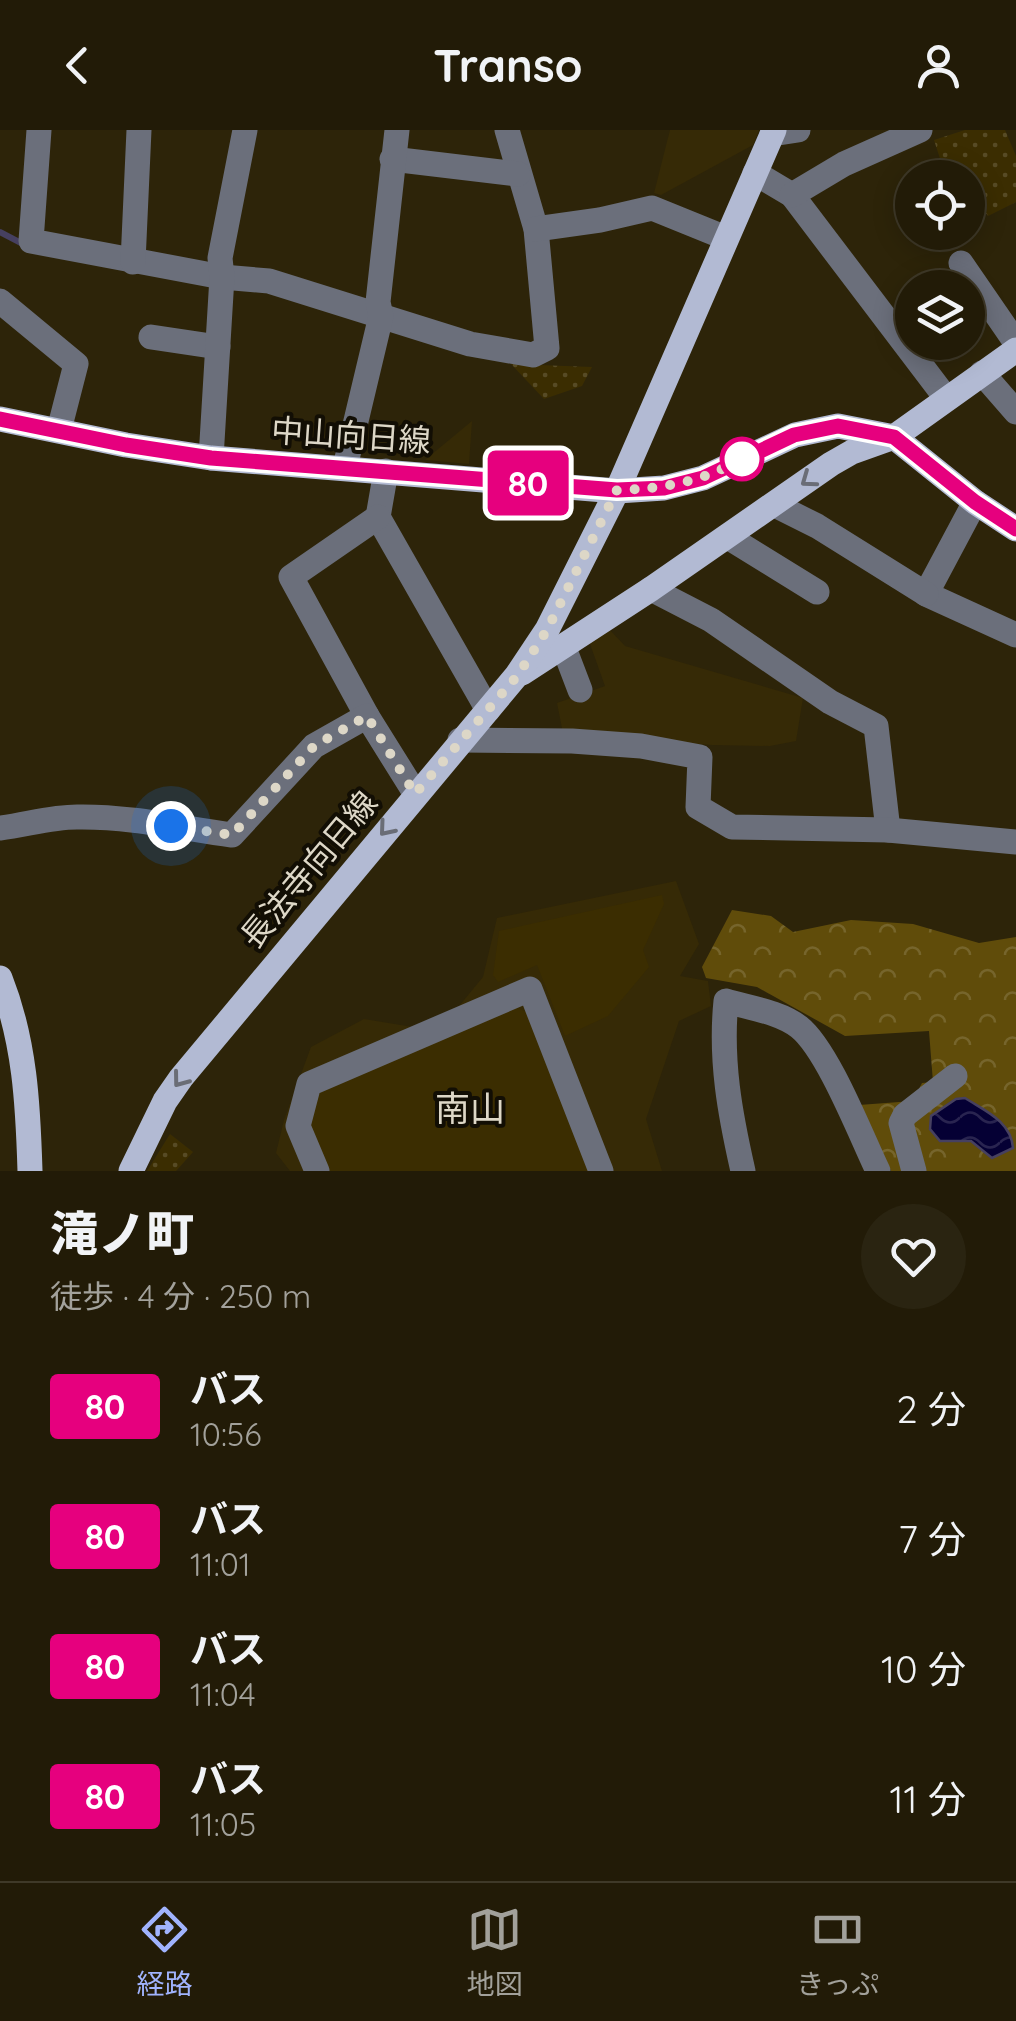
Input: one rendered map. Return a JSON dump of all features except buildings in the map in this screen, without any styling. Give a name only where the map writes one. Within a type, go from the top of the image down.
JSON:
[{"type":"main road","name":"長法寺向日線","points":[[131,1171],[164,1101],[180,1078],[518,675],[547,630],[617,490],[773,132]]},
{"type":"main road","points":[[518,675],[564,648],[852,452],[894,437],[1016,347]]},
{"type":"main road","name":"中山向日線","points":[[0,418],[126,445],[211,458],[617,490],[664,488],[703,478],[794,435],[838,426],[894,437],[975,502],[1016,529]]},
{"type":"main road","points":[[0,978],[20,1047],[28,1096],[30,1171]]},
{"type":"street","points":[[39,130],[32,241],[222,277],[269,280],[380,316],[533,355],[547,348],[536,229],[508,130]]},
{"type":"street","points":[[132,262],[139,130]]},
{"type":"street","points":[[211,458],[220,258],[244,130]]},
{"type":"street","points":[[345,467],[380,316],[378,302],[397,130]]},
{"type":"street","points":[[773,132],[798,130]]},
{"type":"street","points":[[792,195],[844,164],[920,130]]},
{"type":"street","points":[[392,159],[518,174]]},
{"type":"street","points":[[755,174],[792,195],[946,398]]},
{"type":"street","points":[[536,229],[652,208],[726,238]]},
{"type":"street","points":[[962,262],[1016,347]]},
{"type":"street","points":[[0,302],[76,364],[59,430]]},
{"type":"street","points":[[150,337],[218,347]]},
{"type":"street","points":[[982,372],[1016,412]]},
{"type":"street","points":[[386,471],[378,517],[488,710]]},
{"type":"street","points":[[926,594],[975,502]]},
{"type":"street","points":[[775,505],[926,594],[1016,634]]},
{"type":"street","points":[[378,517],[291,577],[415,794]]},
{"type":"street","points":[[728,537],[817,592]]},
{"type":"street","points":[[651,589],[711,620],[830,702],[876,726],[888,830]]},
{"type":"street","points":[[564,648],[580,690]]},
{"type":"street","points":[[0,828],[78,817],[132,820],[232,835],[314,746],[367,716]]},
{"type":"street","points":[[460,740],[572,741],[640,746],[700,757],[698,806],[732,828],[888,830],[1016,842]]},
{"type":"street","points":[[317,1171],[298,1126],[309,1084],[530,989],[600,1171]]},
{"type":"street","points":[[743,1171],[726,1097],[726,1002],[781,1017],[802,1028],[819,1053],[878,1171]]},
{"type":"street","points":[[389,1050],[412,1020]]},
{"type":"street","points":[[914,1171],[901,1123],[905,1115],[955,1076]]},
{"type":"shaded area","points":[[670,130],[759,130],[753,145],[661,195],[654,193]]},
{"type":"shaded area","points":[[965,130],[1005,130],[1016,156],[1016,202],[988,216],[985,160],[940,160],[934,140]]},
{"type":"shaded area","points":[[511,364],[592,367],[582,386],[544,399]]},
{"type":"shaded area","points":[[472,421],[469,464],[425,460]]},
{"type":"shaded area","points":[[608,628],[625,646],[803,698],[796,741],[770,746],[712,745],[563,733],[557,703],[605,686],[589,641]]},
{"type":"shaded area","points":[[676,881],[699,944],[680,976],[708,981],[711,1006],[679,1021],[646,1119],[662,1171],[290,1171],[276,1153],[311,1047],[364,1019],[425,1029],[450,1017],[483,977],[497,918]]},
{"type":"shaded area","points":[[662,895],[664,904],[643,950],[649,967],[608,1016],[565,1036],[537,965],[498,982],[493,975],[499,931]]},
{"type":"shaded area","points":[[511,1005],[531,1014],[593,1171],[325,1171],[301,1111],[308,1090]]},
{"type":"shaded area","points":[[170,1134],[193,1152],[176,1171],[147,1171]]},
{"type":"green space","points":[[732,910],[771,916],[793,932],[851,920],[913,924],[979,943],[1016,937],[1016,1171],[891,1171],[859,1105],[913,1101],[922,1083],[933,1082],[929,1031],[845,1036],[757,987],[706,978],[702,967]]},
{"type":"water","points":[[965,1098],[1002,1124],[1013,1148],[992,1158],[971,1141],[940,1141],[930,1129],[931,1116],[956,1099]]},
{"type":"waterway","points":[[0,232],[21,243]]},
{"type":"bus line","name":"80","points":[[0,419],[211,458],[617,490],[664,488],[703,478],[794,435],[838,426],[894,437],[975,502],[1016,529]]},
{"type":"district","name":"南山","points":[[470,1109]]},
{"type":"route","points":[[171,826],[232,835],[314,746],[367,716],[415,794],[518,675],[547,630],[617,490],[664,488],[703,478],[742,459]]}]
